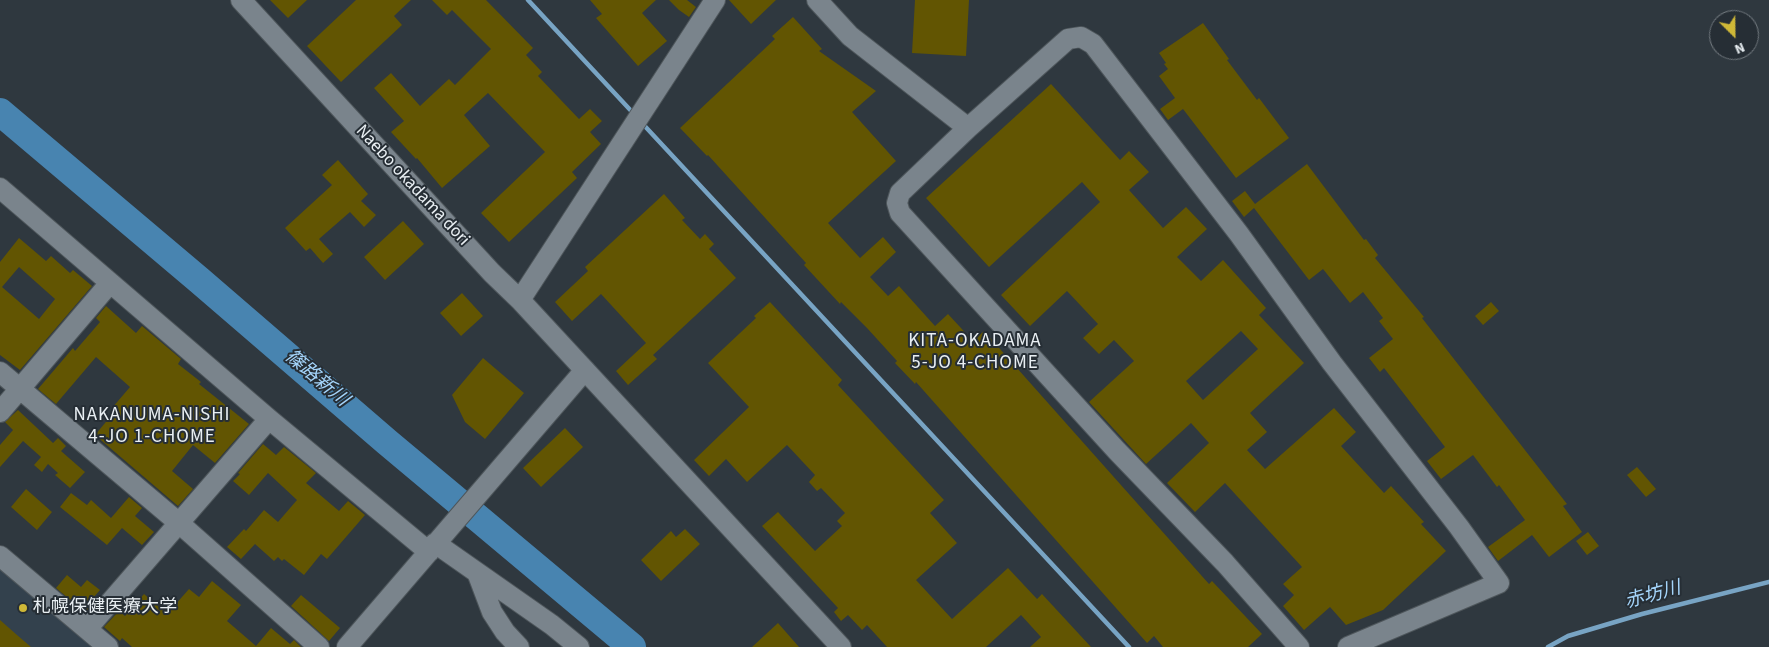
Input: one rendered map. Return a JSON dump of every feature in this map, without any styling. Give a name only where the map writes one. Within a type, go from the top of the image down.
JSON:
[{"type":"street","name":"Naebo okadama dori","points":[[241,0],[485,266],[520,300],[841,647]]},
{"type":"street","points":[[520,300],[715,0]]},
{"type":"street","points":[[817,0],[850,36],[968,128]]},
{"type":"street","points":[[1299,647],[1225,563],[1117,451],[900,213],[897,203],[900,194],[968,128],[1068,39],[1081,37],[1093,44],[1228,219],[1332,364],[1459,527],[1499,583],[1348,647]]},
{"type":"street","points":[[0,188],[269,419],[478,574],[552,625],[579,647]]},
{"type":"street","points":[[0,412],[110,283]]},
{"type":"street","points":[[347,647],[585,370]]},
{"type":"street","points":[[0,372],[179,523],[319,647]]},
{"type":"street","points":[[87,629],[269,419]]},
{"type":"street","points":[[0,556],[108,647]]},
{"type":"street","points":[[478,574],[492,612],[505,632],[519,647]]},
{"type":"shaded area","name":"札幌保健医療大学","points":[[0,568],[92,647],[0,647]]},
{"type":"building","points":[[270,0],[307,0],[288,18]]},
{"type":"building","points":[[356,0],[411,0],[394,16],[402,25],[341,82],[307,46]]},
{"type":"building","points":[[432,0],[486,0],[533,48],[526,55],[542,72],[538,76],[579,119],[590,109],[602,121],[590,132],[601,144],[572,172],[577,178],[509,242],[481,213],[545,152],[488,93],[464,115],[490,146],[442,188],[417,158],[391,132],[404,121],[374,88],[391,73],[420,106],[449,79],[455,85],[491,49],[452,10],[447,15]]},
{"type":"building","points":[[590,0],[656,0],[642,13],[667,41],[638,66],[596,18],[602,14]]},
{"type":"building","points":[[669,0],[687,0],[696,7],[689,17]]},
{"type":"building","points":[[729,0],[776,0],[751,24]]},
{"type":"building","points":[[915,0],[969,0],[966,56],[912,53]]},
{"type":"building","points":[[793,17],[822,49],[819,51],[876,91],[852,112],[896,161],[828,223],[860,258],[883,237],[896,252],[870,277],[888,296],[899,286],[935,326],[948,314],[973,341],[984,331],[1209,584],[1212,581],[1262,634],[1248,647],[1163,647],[1154,636],[1147,643],[916,382],[915,384],[895,363],[897,361],[841,302],[840,304],[804,265],[806,263],[708,155],[680,128],[775,39],[772,36]]},
{"type":"building","points":[[1203,23],[1229,59],[1227,60],[1289,138],[1236,178],[1183,109],[1168,120],[1160,109],[1175,98],[1159,76],[1168,69],[1159,53]]},
{"type":"building","points":[[1051,84],[1120,160],[1129,151],[1149,172],[1129,190],[1163,228],[1186,207],[1207,229],[1177,257],[1201,281],[1223,260],[1266,308],[1259,315],[1304,363],[1250,413],[1267,432],[1247,450],[1265,469],[1334,408],[1356,432],[1341,446],[1384,493],[1391,486],[1424,522],[1421,524],[1446,551],[1383,610],[1346,625],[1330,607],[1304,630],[1283,606],[1294,595],[1283,584],[1302,567],[1225,483],[1195,512],[1167,483],[1209,443],[1191,423],[1146,464],[1089,402],[1134,361],[1114,340],[1099,354],[1083,338],[1098,324],[1067,291],[1030,326],[1001,295],[1100,202],[1082,182],[989,267],[926,198]],"holes":[[[1241,331],[1258,349],[1203,400],[1186,381]]]},
{"type":"building","points":[[338,160],[368,194],[361,201],[376,215],[364,227],[350,212],[319,239],[333,254],[323,263],[310,248],[306,251],[285,228],[332,185],[322,175]]},
{"type":"building","points":[[1307,164],[1364,240],[1366,239],[1378,255],[1375,258],[1424,317],[1422,318],[1567,504],[1563,506],[1582,532],[1549,557],[1532,535],[1498,561],[1488,547],[1525,520],[1499,485],[1497,487],[1473,455],[1441,479],[1427,461],[1445,447],[1384,368],[1380,372],[1369,358],[1393,339],[1379,321],[1383,318],[1363,292],[1350,303],[1323,269],[1309,280],[1254,208],[1244,217],[1232,201],[1245,191],[1255,204]]},
{"type":"building","points":[[664,194],[685,218],[682,220],[700,239],[705,234],[714,244],[709,249],[736,278],[653,355],[657,359],[628,385],[616,371],[646,343],[601,294],[572,321],[555,302],[588,271],[585,267]]},
{"type":"building","points":[[403,221],[424,244],[385,280],[364,257]]},
{"type":"building","points":[[19,238],[46,261],[51,256],[70,273],[73,270],[92,286],[20,370],[0,355],[0,262]],"holes":[[[19,267],[55,299],[39,319],[2,287]]]},
{"type":"building","points":[[462,293],[483,316],[461,336],[440,313]]},
{"type":"building","points":[[770,302],[842,380],[838,385],[944,500],[930,513],[957,543],[916,580],[952,619],[1008,568],[1037,599],[1042,594],[1091,647],[1030,647],[1041,637],[1021,615],[986,647],[887,647],[867,625],[862,630],[848,615],[841,621],[834,612],[838,608],[762,526],[778,512],[815,551],[842,526],[837,521],[845,513],[821,488],[817,491],[809,482],[815,475],[787,445],[747,482],[726,459],[709,476],[694,460],[749,407],[708,363],[756,318],[754,316]]},
{"type":"building","points":[[1491,302],[1499,311],[1483,325],[1475,316]]},
{"type":"building","points":[[106,306],[136,333],[142,326],[181,359],[178,364],[201,382],[199,384],[249,424],[215,463],[193,445],[172,471],[193,489],[178,506],[95,435],[115,411],[112,408],[130,387],[96,357],[56,404],[38,389],[73,348],[75,351],[100,322],[96,318]]},
{"type":"building","points":[[483,358],[524,393],[485,439],[465,422],[452,395]]},
{"type":"building","points":[[18,410],[53,443],[58,438],[66,446],[61,451],[85,472],[70,488],[55,475],[58,473],[48,464],[42,472],[34,465],[41,457],[23,441],[0,467],[0,445],[13,430],[5,422]]},
{"type":"building","points":[[565,428],[583,447],[541,487],[523,468]]},
{"type":"building","points":[[263,444],[276,455],[284,447],[316,473],[306,483],[339,511],[348,501],[365,515],[327,559],[321,554],[304,575],[284,559],[282,561],[278,557],[274,561],[255,544],[241,559],[227,547],[244,529],[246,531],[264,510],[278,522],[297,500],[268,473],[249,495],[233,481]]},
{"type":"building","points":[[1637,467],[1656,489],[1646,497],[1627,475]]},
{"type":"building","points":[[26,489],[52,512],[37,530],[11,507]]},
{"type":"building","points":[[71,493],[87,505],[91,500],[111,518],[129,497],[142,508],[135,516],[154,532],[142,545],[122,528],[107,545],[60,507]]},
{"type":"building","points":[[685,529],[700,544],[661,581],[641,560],[671,531],[676,537]]},
{"type":"building","points":[[1588,532],[1599,546],[1587,555],[1576,541]]},
{"type":"building","points":[[67,575],[81,587],[87,580],[100,590],[93,598],[96,600],[86,613],[56,588]]},
{"type":"building","points":[[212,581],[241,605],[227,621],[256,646],[271,628],[290,644],[294,640],[301,647],[132,647],[122,638],[120,641],[104,627],[119,611],[125,616],[144,594],[167,614],[189,589],[199,597]]},
{"type":"building","points":[[301,595],[340,628],[329,641],[291,606]]},
{"type":"building","points":[[0,620],[17,635],[31,647],[0,647]]},
{"type":"building","points":[[778,623],[799,647],[752,647]]},
{"type":"waterway","points":[[528,0],[634,114]]},
{"type":"waterway","name":"篠路新川","points":[[0,112],[387,442],[632,647]]},
{"type":"waterway","points":[[641,122],[1129,647]]},
{"type":"waterway","name":"赤坊川","points":[[1548,647],[1568,636],[1642,614],[1769,582]]},
{"type":"place","name":"札幌保健医療大学","points":[[23,608]]},
{"type":"district","name":"KITA-OKADAMA 5-JO 4-CHOME","points":[[975,353]]},
{"type":"district","name":"NAKANUMA-NISHI 4-JO 1-CHOME","points":[[152,427]]}]
